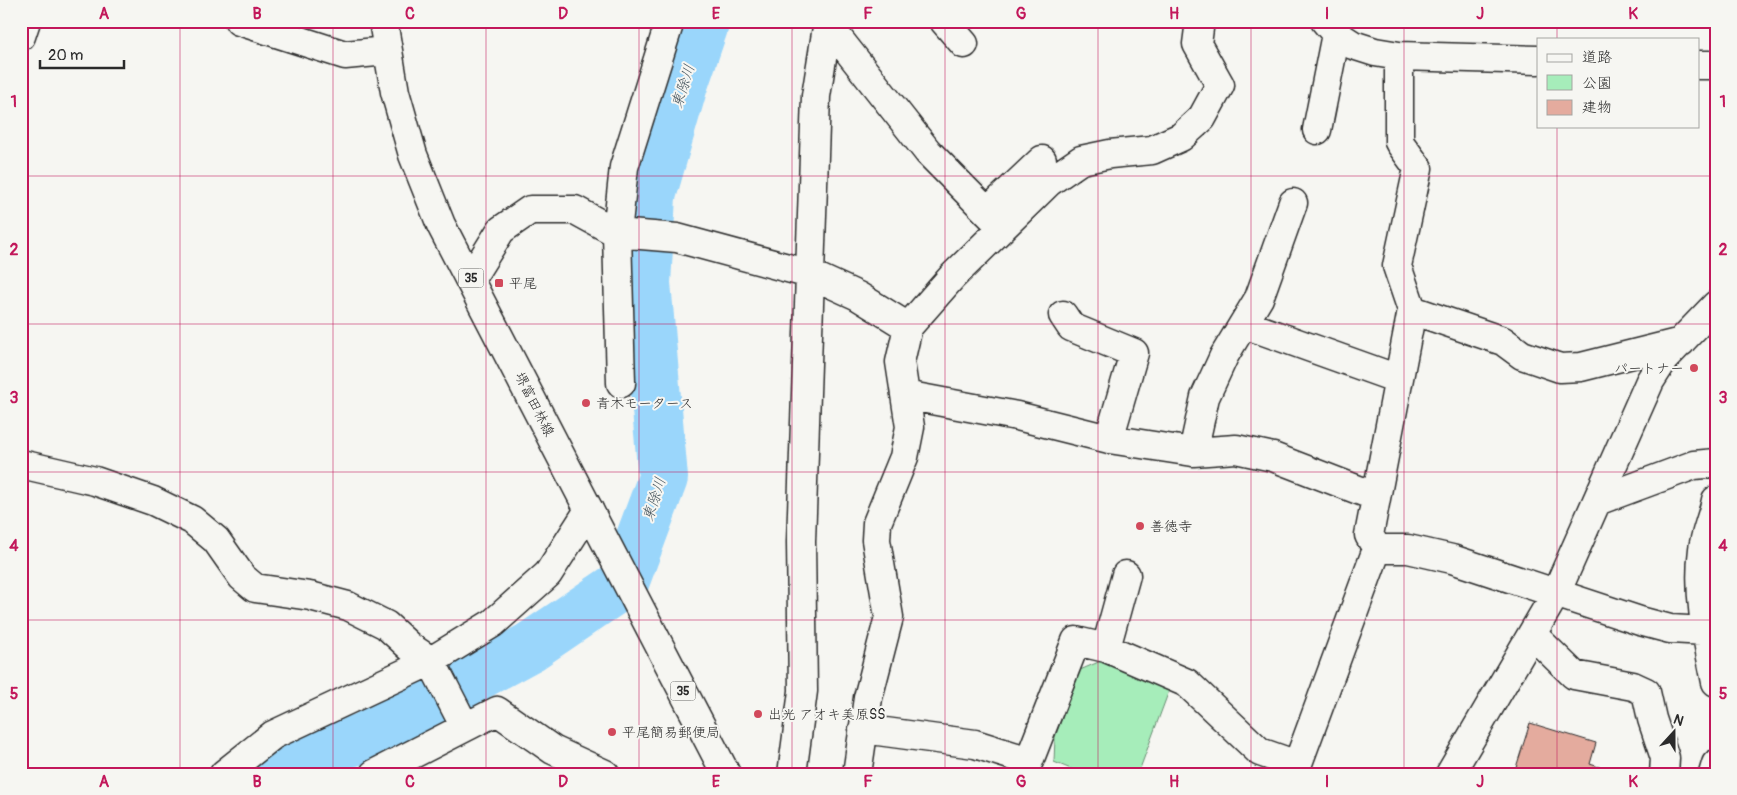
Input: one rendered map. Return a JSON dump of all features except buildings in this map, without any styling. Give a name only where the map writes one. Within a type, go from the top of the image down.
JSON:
[{"type":"street","points":[[21,36],[26,21]]},
{"type":"street","points":[[239,21],[345,54],[386,51]]},
{"type":"street","name":"堺富田林線","points":[[383,21],[386,51],[413,155],[442,225],[726,774]]},
{"type":"street","points":[[621,383],[619,233],[624,167],[670,21]]},
{"type":"street","points":[[944,21],[964,44]]},
{"type":"street","points":[[995,220],[1081,160],[1110,154],[1152,150],[1181,137],[1202,118],[1220,85],[1197,44],[1200,21]]},
{"type":"street","points":[[828,23],[928,152],[995,220]]},
{"type":"street","points":[[792,774],[803,691],[801,542],[816,96],[828,23]]},
{"type":"street","points":[[1316,130],[1331,28],[1353,45],[1375,52],[1399,56],[1537,60]]},
{"type":"street","points":[[863,729],[976,744],[1028,762],[1076,641],[1106,648],[1187,683],[1260,752],[1296,770],[1377,549],[1369,534],[1374,496],[1412,310],[1397,266],[1418,168],[1399,142],[1399,56]]},
{"type":"street","points":[[1700,65],[1716,65]]},
{"type":"street","points":[[857,774],[868,698],[889,618],[876,540],[877,523],[904,457],[910,427],[900,362],[908,327],[952,277],[1042,160]]},
{"type":"street","points":[[1193,452],[1205,397],[1224,356],[1260,298],[1293,203]]},
{"type":"street","points":[[471,278],[501,230],[530,210],[575,210],[619,233],[678,238],[810,274],[858,296],[908,327]]},
{"type":"street","points":[[1450,774],[1556,593],[1650,381],[1664,359],[1716,305]]},
{"type":"street","points":[[1412,310],[1504,341],[1522,355],[1560,368],[1581,367],[1680,342]]},
{"type":"street","points":[[1063,315],[1072,327],[1134,353],[1110,439]]},
{"type":"street","points":[[1244,324],[1398,379]]},
{"type":"street","points":[[905,395],[1017,416],[1110,439],[1193,452],[1236,449],[1273,457],[1374,496]]},
{"type":"street","points":[[1597,501],[1694,465],[1713,463],[1716,500],[1712,522],[1703,546],[1700,583],[1706,631],[1716,682]]},
{"type":"street","points":[[21,464],[95,481],[153,501],[192,520],[216,540],[242,577],[255,588],[310,596],[348,606],[386,625],[410,647],[431,661],[465,728]]},
{"type":"street","points":[[224,774],[273,735],[431,661],[494,623],[548,574],[592,516]]},
{"type":"street","points":[[1377,549],[1408,549],[1452,559],[1663,627],[1706,631]]},
{"type":"street","points":[[1106,648],[1126,575]]},
{"type":"street","points":[[1532,634],[1574,675],[1633,686],[1646,692],[1652,719],[1665,758],[1664,774]]},
{"type":"street","points":[[374,774],[497,711],[553,750],[605,774]]},
{"type":"street","points":[[1713,774],[1716,764]]},
{"type":"green space","points":[[1101,661],[1170,688],[1138,774],[1083,774],[1054,762],[1055,737],[1080,670]]},
{"type":"waterway","name":"東除川","points":[[276,774],[288,764],[365,737],[530,647],[624,583],[663,478],[646,283],[651,196],[683,85],[705,21]]},
{"type":"place","name":"平尾","points":[[499,283]]},
{"type":"place","name":"パートナー","points":[[1694,368]]},
{"type":"place","name":"青木モータース","points":[[586,403]]},
{"type":"place","name":"善徳寺","points":[[1140,526]]},
{"type":"place","name":"出光 アオキ美原SS","points":[[758,714]]},
{"type":"place","name":"平尾簡易郵便局","points":[[612,732]]}]
